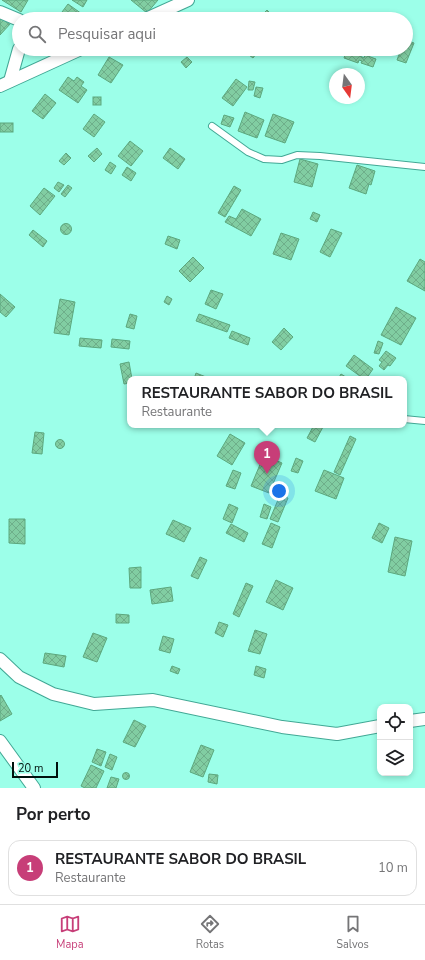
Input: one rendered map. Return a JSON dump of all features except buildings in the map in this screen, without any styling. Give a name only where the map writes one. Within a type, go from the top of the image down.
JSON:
[{"type":"street","points":[[161,12],[188,0]]},
{"type":"street","points":[[0,12],[12,17]]},
{"type":"street","points":[[5,84],[16,56]]},
{"type":"street","points":[[5,84],[66,56]]},
{"type":"street","points":[[0,658],[19,677],[53,694],[94,704],[153,700],[282,727],[337,734],[377,727]]},
{"type":"street","points":[[413,721],[425,719]]},
{"type":"street","points":[[0,741],[34,788]]},
{"type":"lane","points":[[212,126],[248,152],[264,159],[282,160],[297,155],[425,167]]},
{"type":"lane","points":[[407,418],[425,421]]},
{"type":"place","name":"RESTAURANTE SABOR DO BRASIL","points":[[267,474]]}]
